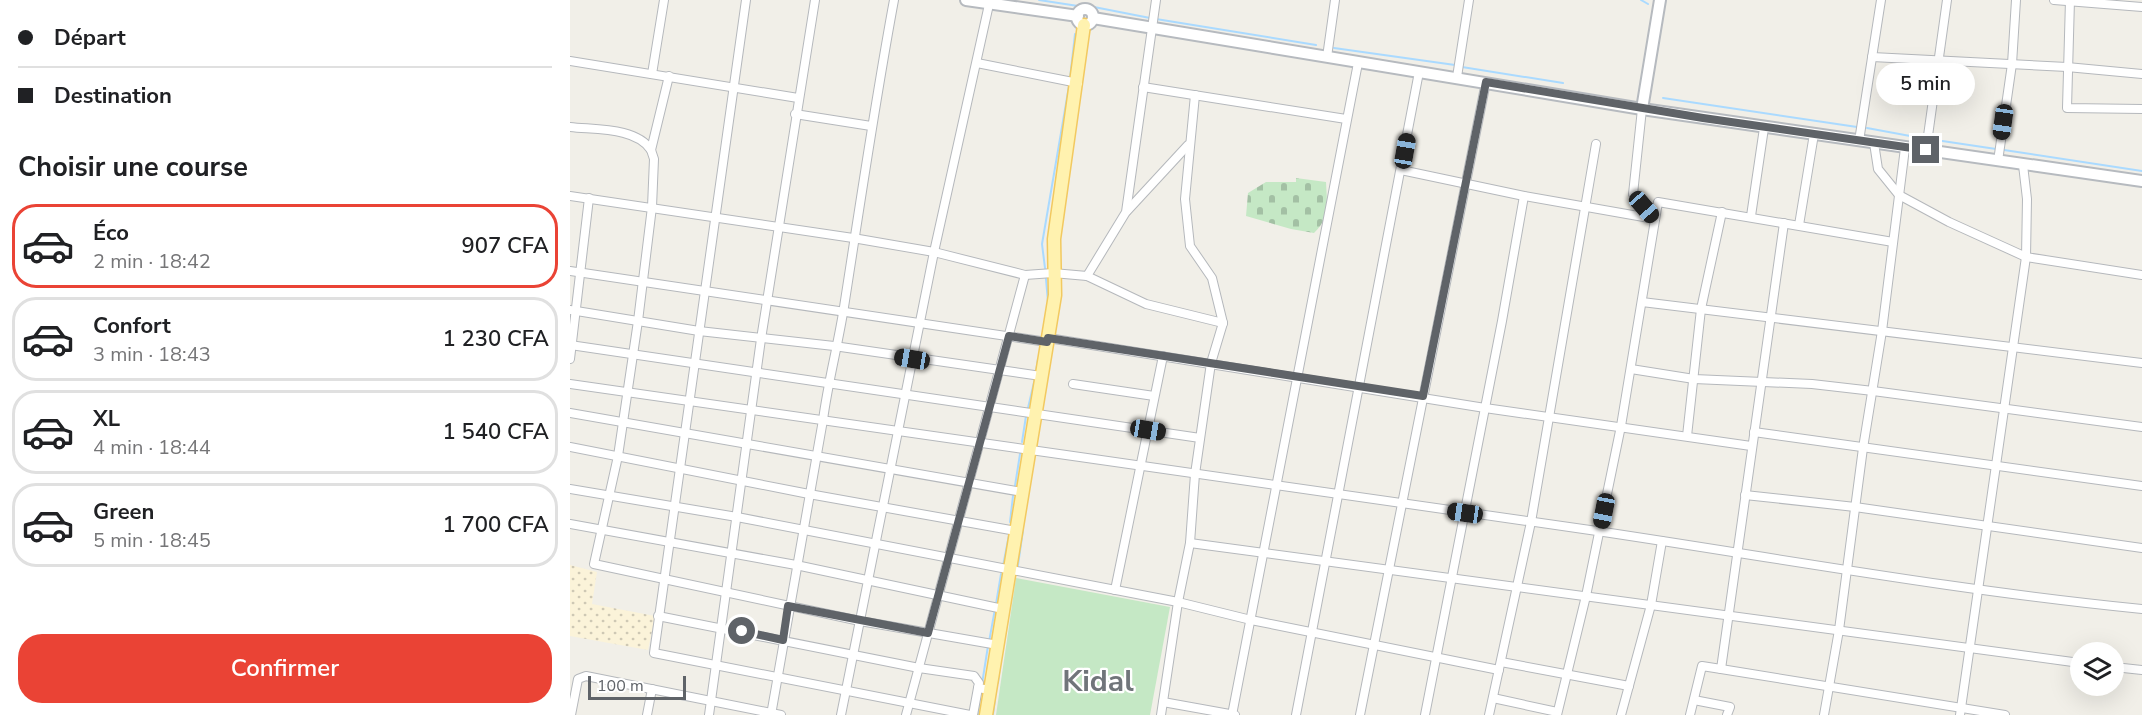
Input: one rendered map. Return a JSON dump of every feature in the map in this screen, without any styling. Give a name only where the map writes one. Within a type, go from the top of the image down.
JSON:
[{"type":"main road","points":[[986,715],[984,689],[998,645],[1048,340],[1054,296],[1054,238],[1078,83],[1086,14]]},
{"type":"street","points":[[652,74],[664,0]]},
{"type":"street","points":[[658,616],[854,653],[919,668],[974,676],[984,689],[971,715],[846,692],[654,652],[662,578],[746,0]]},
{"type":"street","points":[[709,715],[756,372],[769,301],[795,114],[815,0]]},
{"type":"street","points":[[771,714],[834,346],[843,310],[871,126],[894,0]]},
{"type":"street","points":[[966,0],[1086,14],[1151,28],[1358,63],[1457,77],[1764,128],[2142,181]]},
{"type":"street","points":[[1126,212],[1156,0]]},
{"type":"street","points":[[1327,57],[1335,0]]},
{"type":"street","points":[[1457,77],[1468,0]]},
{"type":"street","points":[[1655,219],[1633,194],[1642,109],[1660,0]]},
{"type":"street","points":[[1859,141],[1881,0]]},
{"type":"street","points":[[1926,150],[1947,0]]},
{"type":"street","points":[[1998,161],[2012,64],[2016,0]]},
{"type":"street","points":[[2054,0],[2127,3],[2142,7]]},
{"type":"street","points":[[2070,1],[2067,108],[2142,109]]},
{"type":"street","points":[[841,715],[933,252],[990,2]]},
{"type":"street","points":[[1872,57],[2067,67],[2142,74]]},
{"type":"street","points":[[570,61],[798,98]]},
{"type":"street","points":[[977,63],[1078,83]]},
{"type":"street","points":[[1163,702],[1233,715],[1358,63]]},
{"type":"street","points":[[1296,715],[1419,72]]},
{"type":"street","points":[[651,150],[669,76]]},
{"type":"street","points":[[1360,715],[1486,82]]},
{"type":"street","points":[[1143,87],[1346,118]]},
{"type":"street","points":[[1161,715],[1178,602],[1190,543],[1195,474],[1211,363],[1223,323],[1212,278],[1190,246],[1185,199],[1188,146],[1195,95]]},
{"type":"street","points":[[795,114],[871,126]]},
{"type":"street","points":[[570,127],[634,136],[646,142],[654,159],[652,207],[628,392],[618,456],[594,564],[860,621],[998,645]]},
{"type":"street","points":[[1751,216],[1764,128]]},
{"type":"street","points":[[1799,225],[1814,134]]},
{"type":"street","points":[[1874,143],[1878,169],[1899,195],[1949,222],[2026,257],[2142,275]]},
{"type":"street","points":[[1489,715],[1532,522],[1596,144]]},
{"type":"street","points":[[1087,276],[1126,212],[1188,146]]},
{"type":"street","points":[[1824,715],[1839,630],[1863,448],[1882,331],[1905,148]]},
{"type":"street","points":[[1961,712],[1977,587],[1988,526],[2026,257],[2027,199],[2023,165]]},
{"type":"street","points":[[1401,171],[1655,219]]},
{"type":"street","points":[[570,196],[853,238],[933,252],[1025,275],[1053,273],[1087,276],[1146,304],[1223,323]]},
{"type":"street","points":[[1425,715],[1524,196]]},
{"type":"street","points":[[570,359],[573,311],[581,273],[589,198]]},
{"type":"street","points":[[1493,698],[1557,714],[1587,596],[1621,426],[1658,202],[1751,216],[1893,242]]},
{"type":"street","points":[[1687,436],[1701,309],[1722,212]]},
{"type":"street","points":[[1720,669],[1784,223]]},
{"type":"street","points":[[570,272],[1211,363],[1485,408],[1621,426],[1751,447]]},
{"type":"street","points":[[906,715],[1025,275]]},
{"type":"street","points":[[1642,302],[2142,363]]},
{"type":"street","points":[[573,311],[699,331],[834,346],[998,372],[1041,376]]},
{"type":"street","points":[[571,345],[1200,438]]},
{"type":"street","points":[[1115,590],[1163,356]]},
{"type":"street","points":[[1631,369],[1694,379],[1873,391],[2142,427]]},
{"type":"street","points":[[570,384],[2081,603],[2142,609]]},
{"type":"street","points":[[1073,384],[1154,396]]},
{"type":"street","points":[[570,413],[1022,492]]},
{"type":"street","points":[[1754,432],[2142,486]]},
{"type":"street","points":[[570,447],[809,495],[883,506],[958,522],[1016,531]]},
{"type":"street","points":[[570,489],[737,517],[948,560],[1178,602],[1251,620],[1436,658],[1567,673],[1629,686]]},
{"type":"street","points":[[1745,495],[1855,507],[2142,548]]},
{"type":"street","points":[[570,524],[796,565],[1004,609]]},
{"type":"street","points":[[1621,715],[1650,605],[1662,541]]},
{"type":"street","points":[[1190,543],[1517,585],[2070,662]]},
{"type":"street","points":[[1690,715],[1702,666],[1828,685],[1961,712],[2004,715]]},
{"type":"street","points":[[2124,668],[2142,670]]},
{"type":"street","points":[[571,715],[578,679],[586,676],[781,715]]},
{"type":"street","points":[[647,715],[652,689]]},
{"type":"street","points":[[1694,700],[1730,707],[1727,715]]},
{"type":"green space","points":[[1296,178],[1326,182],[1325,216],[1314,233],[1246,216],[1248,193],[1266,182],[1296,182]]},
{"type":"green space","points":[[1016,578],[1170,607],[1150,715],[996,715]]},
{"type":"sand","points":[[570,565],[597,572],[592,604],[655,616],[648,650],[570,636]]},
{"type":"waterway","points":[[1039,0],[1078,6]]},
{"type":"waterway","points":[[1641,0],[1648,4]]},
{"type":"waterway","points":[[1094,7],[1150,18]]},
{"type":"waterway","points":[[1156,19],[1316,45]]},
{"type":"waterway","points":[[1070,78],[1075,34]]},
{"type":"waterway","points":[[1334,48],[1455,65]]},
{"type":"waterway","points":[[1462,67],[1563,83]]},
{"type":"waterway","points":[[1045,268],[1042,244],[1069,86]]},
{"type":"waterway","points":[[1663,98],[1857,127]]},
{"type":"waterway","points":[[1867,128],[1921,138]]},
{"type":"waterway","points":[[1929,139],[1996,149]]},
{"type":"waterway","points":[[2004,150],[2142,171]]},
{"type":"waterway","points":[[1046,279],[1048,302]]},
{"type":"waterway","points":[[1036,371],[1038,359]]},
{"type":"waterway","points":[[1028,408],[1035,378]]},
{"type":"waterway","points":[[1022,442],[1026,416]]},
{"type":"waterway","points":[[1015,486],[1020,454]]},
{"type":"waterway","points":[[1010,522],[1013,496]]},
{"type":"waterway","points":[[1018,565],[1023,530]]},
{"type":"waterway","points":[[1003,566],[1009,535]]},
{"type":"waterway","points":[[996,604],[1001,574]]},
{"type":"waterway","points":[[989,642],[995,609]]},
{"type":"waterway","points":[[982,684],[988,646]]},
{"type":"waterway","points":[[998,683],[1000,665]]},
{"type":"waterway","points":[[978,715],[980,697]]},
{"type":"waterway","points":[[993,715],[995,699]]},
{"type":"district","name":"Kidal","points":[[1098,681]]},
{"type":"route","points":[[742,631],[783,640],[788,606],[928,633],[1009,336],[1047,342],[1048,338],[1423,396],[1486,82],[1642,109],[1926,150]]}]
